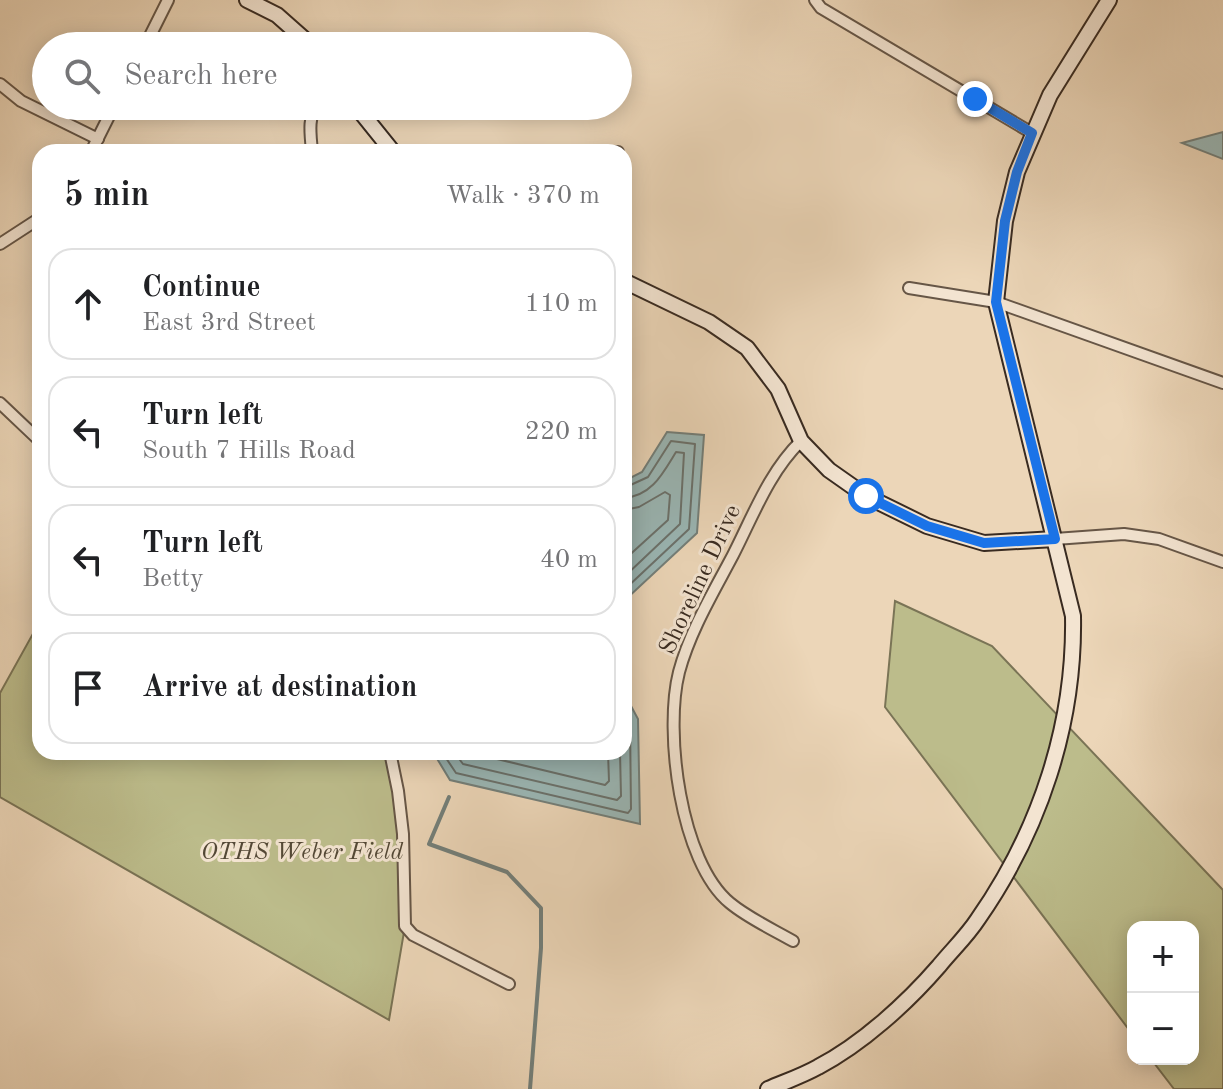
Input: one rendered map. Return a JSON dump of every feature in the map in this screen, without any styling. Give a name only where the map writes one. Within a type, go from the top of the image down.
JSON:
[{"type":"street","points":[[152,32],[168,0]]},
{"type":"street","points":[[247,0],[277,15],[296,32]]},
{"type":"street","points":[[815,0],[821,8],[1032,133]]},
{"type":"street","points":[[768,1089],[820,1066],[890,1017],[977,921],[1029,833],[1055,755],[1074,660],[1073,616],[996,302],[1005,221],[1017,172],[1050,95],[1109,0]]},
{"type":"street","points":[[0,84],[32,106]]},
{"type":"street","points":[[60,120],[98,139]]},
{"type":"street","points":[[95,144],[107,120]]},
{"type":"street","points":[[311,120],[312,144]]},
{"type":"street","points":[[367,120],[387,144]]},
{"type":"street","points":[[0,244],[32,223]]},
{"type":"street","points":[[632,285],[709,322],[747,348],[778,389],[801,441],[829,470],[866,496],[927,526],[984,543],[1124,534],[1159,539],[1223,562]]},
{"type":"street","points":[[909,288],[996,302],[1223,383]]},
{"type":"street","points":[[0,403],[32,433]]},
{"type":"street","name":"Shoreline Drive","points":[[793,941],[730,903],[701,866],[687,824],[678,781],[673,699],[688,644],[778,466],[801,441]]},
{"type":"street","points":[[392,760],[403,834],[405,926],[413,935],[509,984]]},
{"type":"green space","points":[[895,601],[992,646],[1223,890],[1223,1089],[1174,1089],[1156,1065],[1199,1065],[1199,921],[1127,921],[1127,1027],[885,707]]},
{"type":"green space","name":"OTHS Weber Field","points":[[32,635],[32,760],[392,760],[405,926],[389,1020],[0,797],[0,693]]},
{"type":"water","points":[[1223,132],[1223,159],[1182,143]]},
{"type":"water","points":[[667,432],[704,435],[697,533],[632,594],[632,477],[642,472]]},
{"type":"water","points":[[632,708],[638,719],[640,824],[450,780],[438,760],[632,760]]},
{"type":"waterway","points":[[449,797],[429,844],[507,872],[541,908],[541,948],[530,1089]]},
{"type":"route","points":[[866,496],[927,526],[984,543],[1055,539],[996,302],[1005,221],[1017,172],[1032,133],[975,99]]}]
